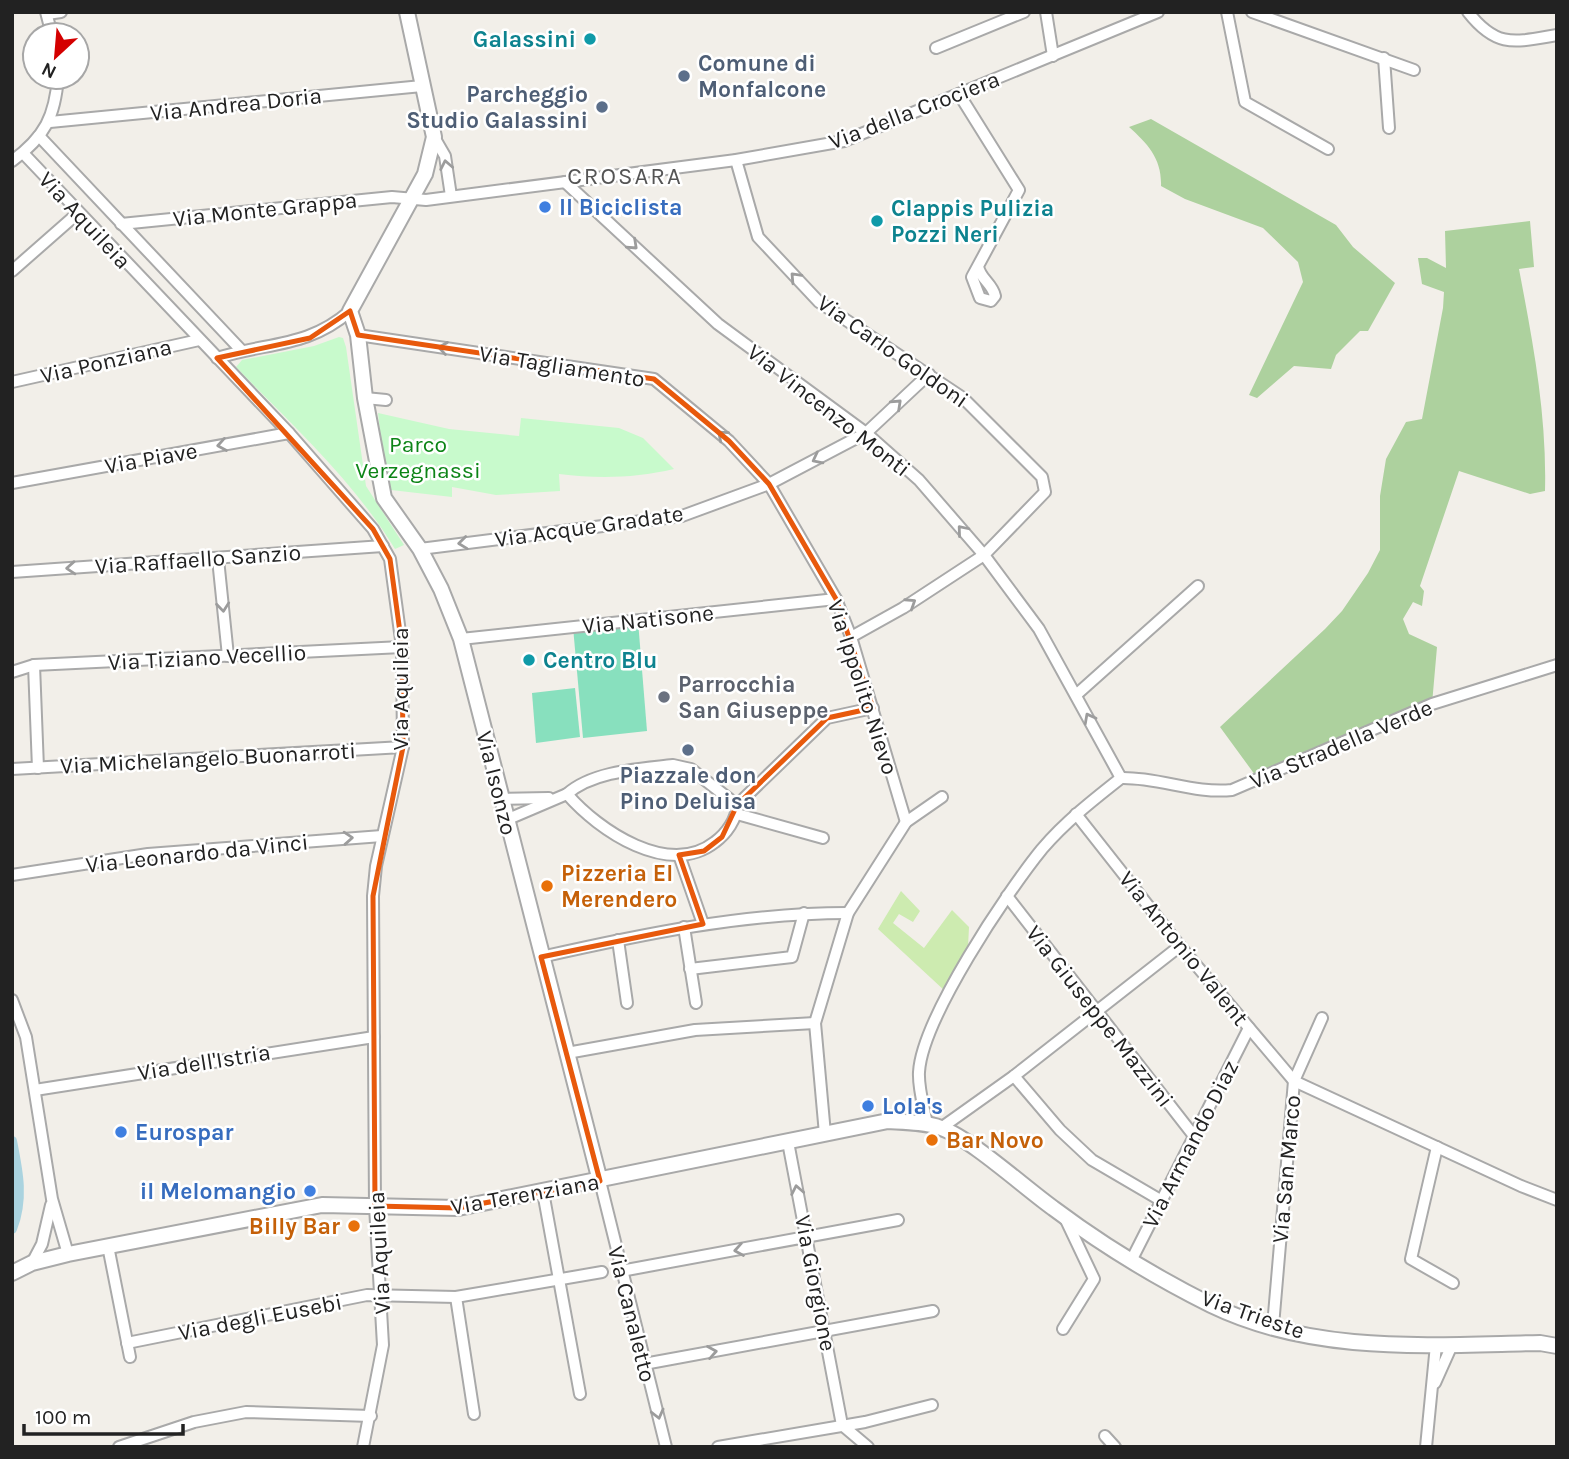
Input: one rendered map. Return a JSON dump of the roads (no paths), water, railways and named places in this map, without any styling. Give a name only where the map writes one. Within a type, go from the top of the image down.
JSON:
[{"type":"street","points":[[47,13],[61,12]]},
{"type":"street","points":[[407,12],[433,137],[445,156],[451,196]]},
{"type":"street","points":[[936,48],[1024,12]]},
{"type":"street","points":[[1046,12],[1053,56]]},
{"type":"street","name":"Via della Crociera","points":[[410,198],[451,196],[736,160],[844,141],[1158,12]]},
{"type":"street","points":[[1227,12],[1245,102],[1328,149]]},
{"type":"street","points":[[1252,12],[1414,70]]},
{"type":"street","points":[[1468,12],[1487,34],[1501,41],[1557,35]]},
{"type":"street","points":[[1384,58],[1389,128]]},
{"type":"street","name":"Via Andrea Doria","points":[[50,122],[422,86]]},
{"type":"street","points":[[12,161],[23,153],[50,122],[56,91]]},
{"type":"street","points":[[959,94],[1019,190],[978,266]]},
{"type":"street","name":"Via Aquileia","points":[[39,136],[242,351]]},
{"type":"street","points":[[216,358],[310,338],[331,328],[350,311],[425,174],[433,137]]},
{"type":"street","name":"Via Aquileia","points":[[23,153],[289,433],[373,529],[390,559],[402,648],[403,747],[382,836],[373,896],[376,1206],[383,1345],[363,1447]]},
{"type":"street","name":"Via Carlo Goldoni","points":[[736,160],[758,237],[819,302],[963,398],[1042,477],[1045,492],[984,555]]},
{"type":"street","name":"Via Vincenzo Monti","points":[[565,181],[718,324],[866,433],[919,480],[984,555],[1039,629],[1121,778]]},
{"type":"street","name":"Via Monte Grappa","points":[[121,224],[392,197],[410,198]]},
{"type":"street","points":[[12,271],[78,213]]},
{"type":"street","name":"Via Isonzo","points":[[350,311],[358,335],[365,398],[384,498],[420,549],[441,589],[461,639],[600,1181]]},
{"type":"street","name":"Via Tagliamento","points":[[358,335],[654,379],[729,441],[769,484]]},
{"type":"street","name":"Via Ponziana","points":[[12,382],[199,340]]},
{"type":"street","name":"Via Acque Gradate","points":[[420,549],[682,516],[769,484],[866,433],[929,374]]},
{"type":"street","points":[[365,398],[386,400]]},
{"type":"street","name":"Via Piave","points":[[12,483],[289,433]]},
{"type":"street","name":"Via Ippolito Nievo","points":[[769,484],[836,600],[851,637],[906,822]]},
{"type":"street","name":"Via Raffaello Sanzio","points":[[12,572],[383,546]]},
{"type":"street","points":[[851,637],[903,608],[984,555]]},
{"type":"street","points":[[218,559],[228,656]]},
{"type":"street","points":[[1076,695],[1198,586]]},
{"type":"street","name":"Via Natisone","points":[[461,639],[836,600]]},
{"type":"street","name":"Via Tiziano Vecellio","points":[[12,672],[34,665],[402,648]]},
{"type":"street","points":[[34,665],[38,768]]},
{"type":"street","name":"Via Stradella Verde","points":[[1121,778],[1142,778],[1212,792],[1232,790],[1432,704],[1557,665]]},
{"type":"street","points":[[567,794],[584,814],[639,847],[678,855],[704,851],[722,837],[737,810],[827,718],[873,708]]},
{"type":"street","name":"Via Michelangelo Buonarroti","points":[[12,769],[403,747]]},
{"type":"street","points":[[506,820],[567,794],[576,786],[600,778],[634,769],[673,765],[691,769],[737,810],[823,838]]},
{"type":"street","points":[[1121,778],[1076,814],[1043,848],[1007,896],[948,992],[923,1049],[918,1073],[941,1129],[1014,1076],[1180,946]]},
{"type":"street","points":[[825,1134],[815,1023],[848,913],[906,822],[942,797]]},
{"type":"street","points":[[500,799],[551,799]]},
{"type":"street","name":"Via Antonio Valent","points":[[1076,814],[1180,946],[1294,1081]]},
{"type":"street","name":"Via Leonardo da Vinci","points":[[12,875],[148,854],[382,836]]},
{"type":"street","points":[[678,855],[704,924]]},
{"type":"street","name":"Via Giuseppe Mazzini","points":[[1007,896],[1194,1136]]},
{"type":"street","points":[[541,957],[704,924],[804,913],[848,913]]},
{"type":"street","points":[[690,969],[792,957],[804,913]]},
{"type":"street","points":[[684,927],[696,1003]]},
{"type":"street","points":[[618,940],[627,1003]]},
{"type":"street","points":[[12,1000],[26,1037],[52,1199],[68,1254]]},
{"type":"street","name":"Via San Marco","points":[[1273,1326],[1294,1081],[1322,1018]]},
{"type":"street","points":[[567,1052],[695,1030],[815,1023]]},
{"type":"street","name":"Via Armando Diaz","points":[[1132,1259],[1249,1028]]},
{"type":"street","name":"Via dell'Istria","points":[[35,1090],[374,1037]]},
{"type":"street","points":[[1014,1076],[1060,1130],[1092,1160],[1162,1201]]},
{"type":"street","points":[[1294,1081],[1557,1200]]},
{"type":"street","name":"Via Terenziana","points":[[12,1273],[32,1263],[68,1254],[322,1205],[458,1208],[888,1121],[941,1129]]},
{"type":"street","name":"Via Trieste","points":[[941,1129],[1065,1217],[1213,1306],[1273,1326],[1353,1343],[1540,1343],[1557,1346]]},
{"type":"street","name":"Via Giorgione","points":[[788,1142],[842,1425]]},
{"type":"street","points":[[1437,1147],[1410,1259],[1453,1283]]},
{"type":"street","name":"Via Canaletto","points":[[600,1181],[666,1447]]},
{"type":"street","points":[[543,1192],[580,1394]]},
{"type":"street","points":[[32,1263],[42,1244],[52,1199]]},
{"type":"street","points":[[1063,1329],[1094,1279],[1065,1217]]},
{"type":"street","points":[[621,1271],[898,1220]]},
{"type":"street","points":[[107,1246],[130,1357]]},
{"type":"street","name":"Via degli Eusebi","points":[[127,1343],[380,1295],[456,1297],[602,1272]]},
{"type":"street","points":[[456,1297],[474,1414]]},
{"type":"street","points":[[644,1364],[933,1311]]},
{"type":"street","points":[[1426,1447],[1436,1345]]},
{"type":"street","points":[[1431,1392],[1452,1345]]},
{"type":"street","points":[[718,1447],[842,1425],[932,1405]]},
{"type":"street","points":[[118,1447],[194,1422],[246,1412],[370,1416]]},
{"type":"street","points":[[842,1425],[868,1447]]},
{"type":"street","points":[[1105,1436],[1115,1447]]},
{"type":"waterway","points":[[12,1141],[19,1196],[12,1229]]},
{"type":"place","name":"Galassini","points":[[590,39]]},
{"type":"place","name":"Comune di Monfalcone","points":[[684,76]]},
{"type":"place","name":"Parcheggio Studio Galassini","points":[[602,107]]},
{"type":"place","name":"Il Biciclista","points":[[545,207]]},
{"type":"place","name":"Clappis Pulizia Pozzi Neri","points":[[877,221]]},
{"type":"place","name":"Centro Blu","points":[[529,660]]},
{"type":"place","name":"Parrocchia San Giuseppe","points":[[664,697]]},
{"type":"place","name":"Piazzale don Pino Deluisa","points":[[688,750]]},
{"type":"place","name":"Pizzeria El Merendero","points":[[547,886]]},
{"type":"place","name":"Lola's","points":[[868,1106]]},
{"type":"place","name":"Eurospar","points":[[121,1132]]},
{"type":"place","name":"Bar Novo","points":[[932,1140]]},
{"type":"place","name":"il Melomangio","points":[[310,1191]]},
{"type":"place","name":"Billy Bar","points":[[354,1226]]},
{"type":"district","name":"CROSARA","points":[[625,176]]},
{"type":"park label","name":"Parco Verzegnassi","points":[[418,457]]}]
